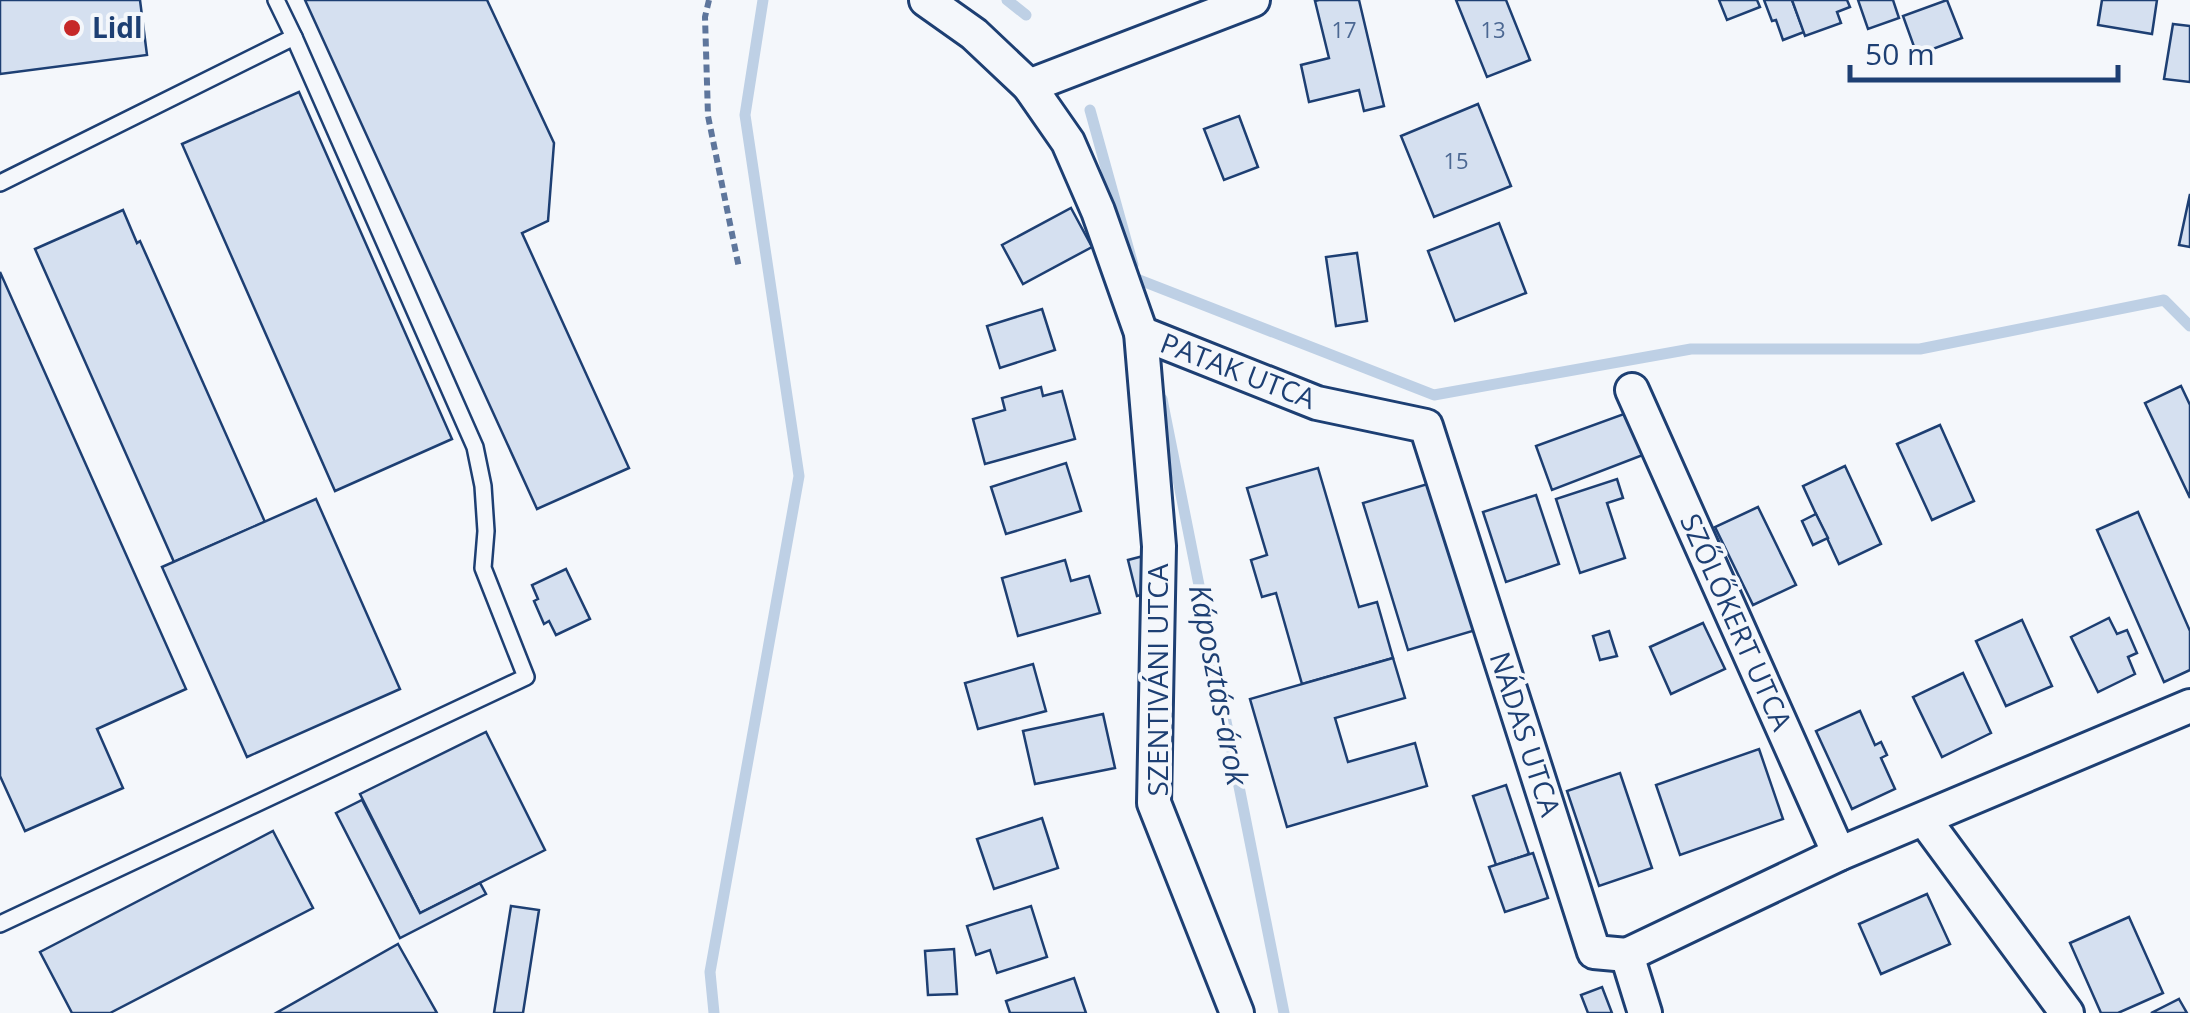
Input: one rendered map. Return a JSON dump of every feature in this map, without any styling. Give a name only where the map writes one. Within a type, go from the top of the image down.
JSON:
[{"type":"street","name":"PATAK UTCA","points":[[926,0],[974,34],[1029,86],[1068,142],[1098,211],[1141,333],[1318,403],[1426,426]]},
{"type":"street","points":[[1029,86],[1253,0]]},
{"type":"street","name":"SZENTIVÁNI UTCA","points":[[1141,333],[1159,546],[1154,802],[1237,1013]]},
{"type":"street","name":"SZŐLŐKERT UTCA","points":[[1632,390],[1840,854]]},
{"type":"street","name":"NÁDAS UTCA","points":[[1426,426],[1594,952],[1627,955]]},
{"type":"street","points":[[1645,1013],[1627,955],[1840,854],[2190,706]]},
{"type":"street","points":[[1924,818],[2067,1013]]},
{"type":"lane","points":[[0,924],[526,677],[482,568],[485,516],[474,447],[276,0]]},
{"type":"lane","points":[[0,183],[294,37]]},
{"type":"path","points":[[709,0],[705,17],[708,116],[738,268]]},
{"type":"building","name":"Lidl","points":[[0,0],[140,0],[147,55],[0,74]]},
{"type":"building","points":[[305,0],[487,0],[554,143],[548,221],[522,233],[629,468],[537,509]]},
{"type":"building","points":[[1359,0],[1384,106],[1364,111],[1359,90],[1309,102],[1301,65],[1329,58],[1315,1]]},
{"type":"building","points":[[1456,0],[1506,0],[1530,60],[1487,77]]},
{"type":"building","points":[[1719,0],[1757,0],[1760,7],[1727,20]]},
{"type":"building","points":[[1764,0],[1792,0],[1804,32],[1783,40]]},
{"type":"building","points":[[1792,0],[1847,0],[1850,7],[1837,12],[1841,23],[1805,36]]},
{"type":"building","points":[[1858,0],[1893,0],[1899,18],[1868,29]]},
{"type":"building","points":[[1947,0],[1962,38],[1917,55],[1903,16]]},
{"type":"building","points":[[2102,0],[2157,0],[2152,34],[2098,25]]},
{"type":"building","points":[[2173,24],[2190,26],[2190,82],[2164,79]]},
{"type":"building","points":[[299,92],[452,439],[335,491],[182,144]]},
{"type":"building","points":[[1478,104],[1511,186],[1434,217],[1401,136]]},
{"type":"building","points":[[1239,116],[1258,167],[1224,180],[1204,129]]},
{"type":"building","points":[[2190,194],[2190,247],[2179,245]]},
{"type":"building","points":[[1071,208],[1092,247],[1023,284],[1002,245]]},
{"type":"building","points":[[123,210],[265,522],[174,562],[35,249]]},
{"type":"building","points":[[1499,223],[1526,293],[1455,321],[1428,251]]},
{"type":"building","points":[[1357,253],[1367,321],[1336,326],[1326,257]]},
{"type":"building","points":[[0,272],[186,689],[97,729],[123,788],[25,831],[0,776]]},
{"type":"building","points":[[1042,309],[1055,350],[1000,368],[987,326]]},
{"type":"building","points":[[2181,386],[2190,405],[2190,498],[2145,403]]},
{"type":"building","points":[[1041,387],[1043,396],[1062,391],[1075,439],[985,464],[973,419],[1005,410],[1002,398]]},
{"type":"building","points":[[1632,411],[1648,453],[1552,490],[1536,446]]},
{"type":"building","points":[[1940,425],[1974,501],[1932,520],[1897,444]]},
{"type":"building","points":[[1066,463],[1081,511],[1006,534],[991,487]]},
{"type":"building","points":[[1845,466],[1881,544],[1839,564],[1803,486]]},
{"type":"building","points":[[1318,468],[1359,607],[1377,602],[1393,658],[1302,684],[1276,593],[1262,597],[1251,560],[1267,555],[1247,488]]},
{"type":"building","points":[[1617,479],[1623,498],[1607,503],[1625,558],[1580,573],[1556,499]]},
{"type":"building","points":[[1431,483],[1476,630],[1408,650],[1363,503]]},
{"type":"building","points":[[1536,495],[1559,564],[1506,582],[1483,512]]},
{"type":"building","points":[[316,499],[400,689],[247,757],[162,567]]},
{"type":"building","points":[[1758,507],[1796,585],[1753,605],[1715,527]]},
{"type":"building","points":[[2138,512],[2190,631],[2190,670],[2164,682],[2097,530]]},
{"type":"building","points":[[1816,514],[1828,538],[1813,545],[1802,521]]},
{"type":"building","points":[[1147,555],[1157,591],[1137,596],[1128,560]]},
{"type":"building","points":[[1065,560],[1071,581],[1089,576],[1100,613],[1018,636],[1002,578]]},
{"type":"building","points":[[566,569],[590,619],[556,635],[549,621],[544,624],[532,585]]},
{"type":"building","points":[[2109,618],[2117,634],[2127,630],[2137,653],[2128,657],[2135,674],[2098,692],[2071,637]]},
{"type":"building","points":[[2022,620],[2052,686],[2006,706],[1976,641]]},
{"type":"building","points":[[1703,623],[1725,669],[1671,694],[1650,647]]},
{"type":"building","points":[[1609,631],[1617,656],[1600,660],[1593,636]]},
{"type":"building","points":[[1393,658],[1405,698],[1335,718],[1348,762],[1415,743],[1427,786],[1287,827],[1250,699]]},
{"type":"building","points":[[1033,664],[1046,711],[978,729],[965,683]]},
{"type":"building","points":[[1963,673],[1991,733],[1942,757],[1913,697]]},
{"type":"building","points":[[1860,711],[1875,745],[1881,742],[1887,755],[1881,758],[1895,789],[1852,809],[1816,731]]},
{"type":"building","points":[[1103,714],[1115,768],[1035,784],[1023,731]]},
{"type":"building","points":[[486,732],[545,850],[420,913],[360,794]]},
{"type":"building","points":[[1759,749],[1783,819],[1680,855],[1656,785]]},
{"type":"building","points":[[1620,773],[1652,868],[1599,886],[1567,791]]},
{"type":"building","points":[[1506,785],[1529,854],[1496,865],[1473,796]]},
{"type":"building","points":[[362,800],[420,913],[480,883],[486,894],[400,938],[336,813]]},
{"type":"building","points":[[1042,818],[1058,868],[994,889],[977,839]]},
{"type":"building","points":[[273,831],[313,908],[110,1013],[72,1013],[40,952]]},
{"type":"building","points":[[1533,853],[1548,898],[1505,912],[1489,867]]},
{"type":"building","points":[[1927,894],[1950,944],[1881,974],[1859,924]]},
{"type":"building","points":[[511,906],[539,910],[523,1013],[494,1013]]},
{"type":"building","points":[[1031,906],[1047,957],[997,973],[990,950],[976,955],[967,926]]},
{"type":"building","points":[[2129,917],[2163,993],[2118,1013],[2101,1013],[2070,943]]},
{"type":"building","points":[[398,944],[437,1013],[276,1013]]},
{"type":"building","points":[[954,949],[957,994],[928,995],[925,951]]},
{"type":"building","points":[[1074,978],[1086,1013],[1010,1013],[1006,1001]]},
{"type":"building","points":[[1602,987],[1612,1013],[1588,1013],[1581,995]]},
{"type":"building","points":[[2179,999],[2187,1013],[2151,1013]]},
{"type":"waterway","points":[[714,1013],[710,972],[799,476],[745,115],[763,0]]},
{"type":"waterway","points":[[1007,0],[1026,15]]},
{"type":"waterway","points":[[1090,110],[1133,265]]},
{"type":"waterway","points":[[1137,279],[1434,395],[1691,349],[1920,349],[2164,300],[2190,326]]},
{"type":"waterway","name":"Káposztás-árok","points":[[1162,399],[1284,1013]]},
{"type":"place","name":"Lidl","points":[[72,28]]}]
